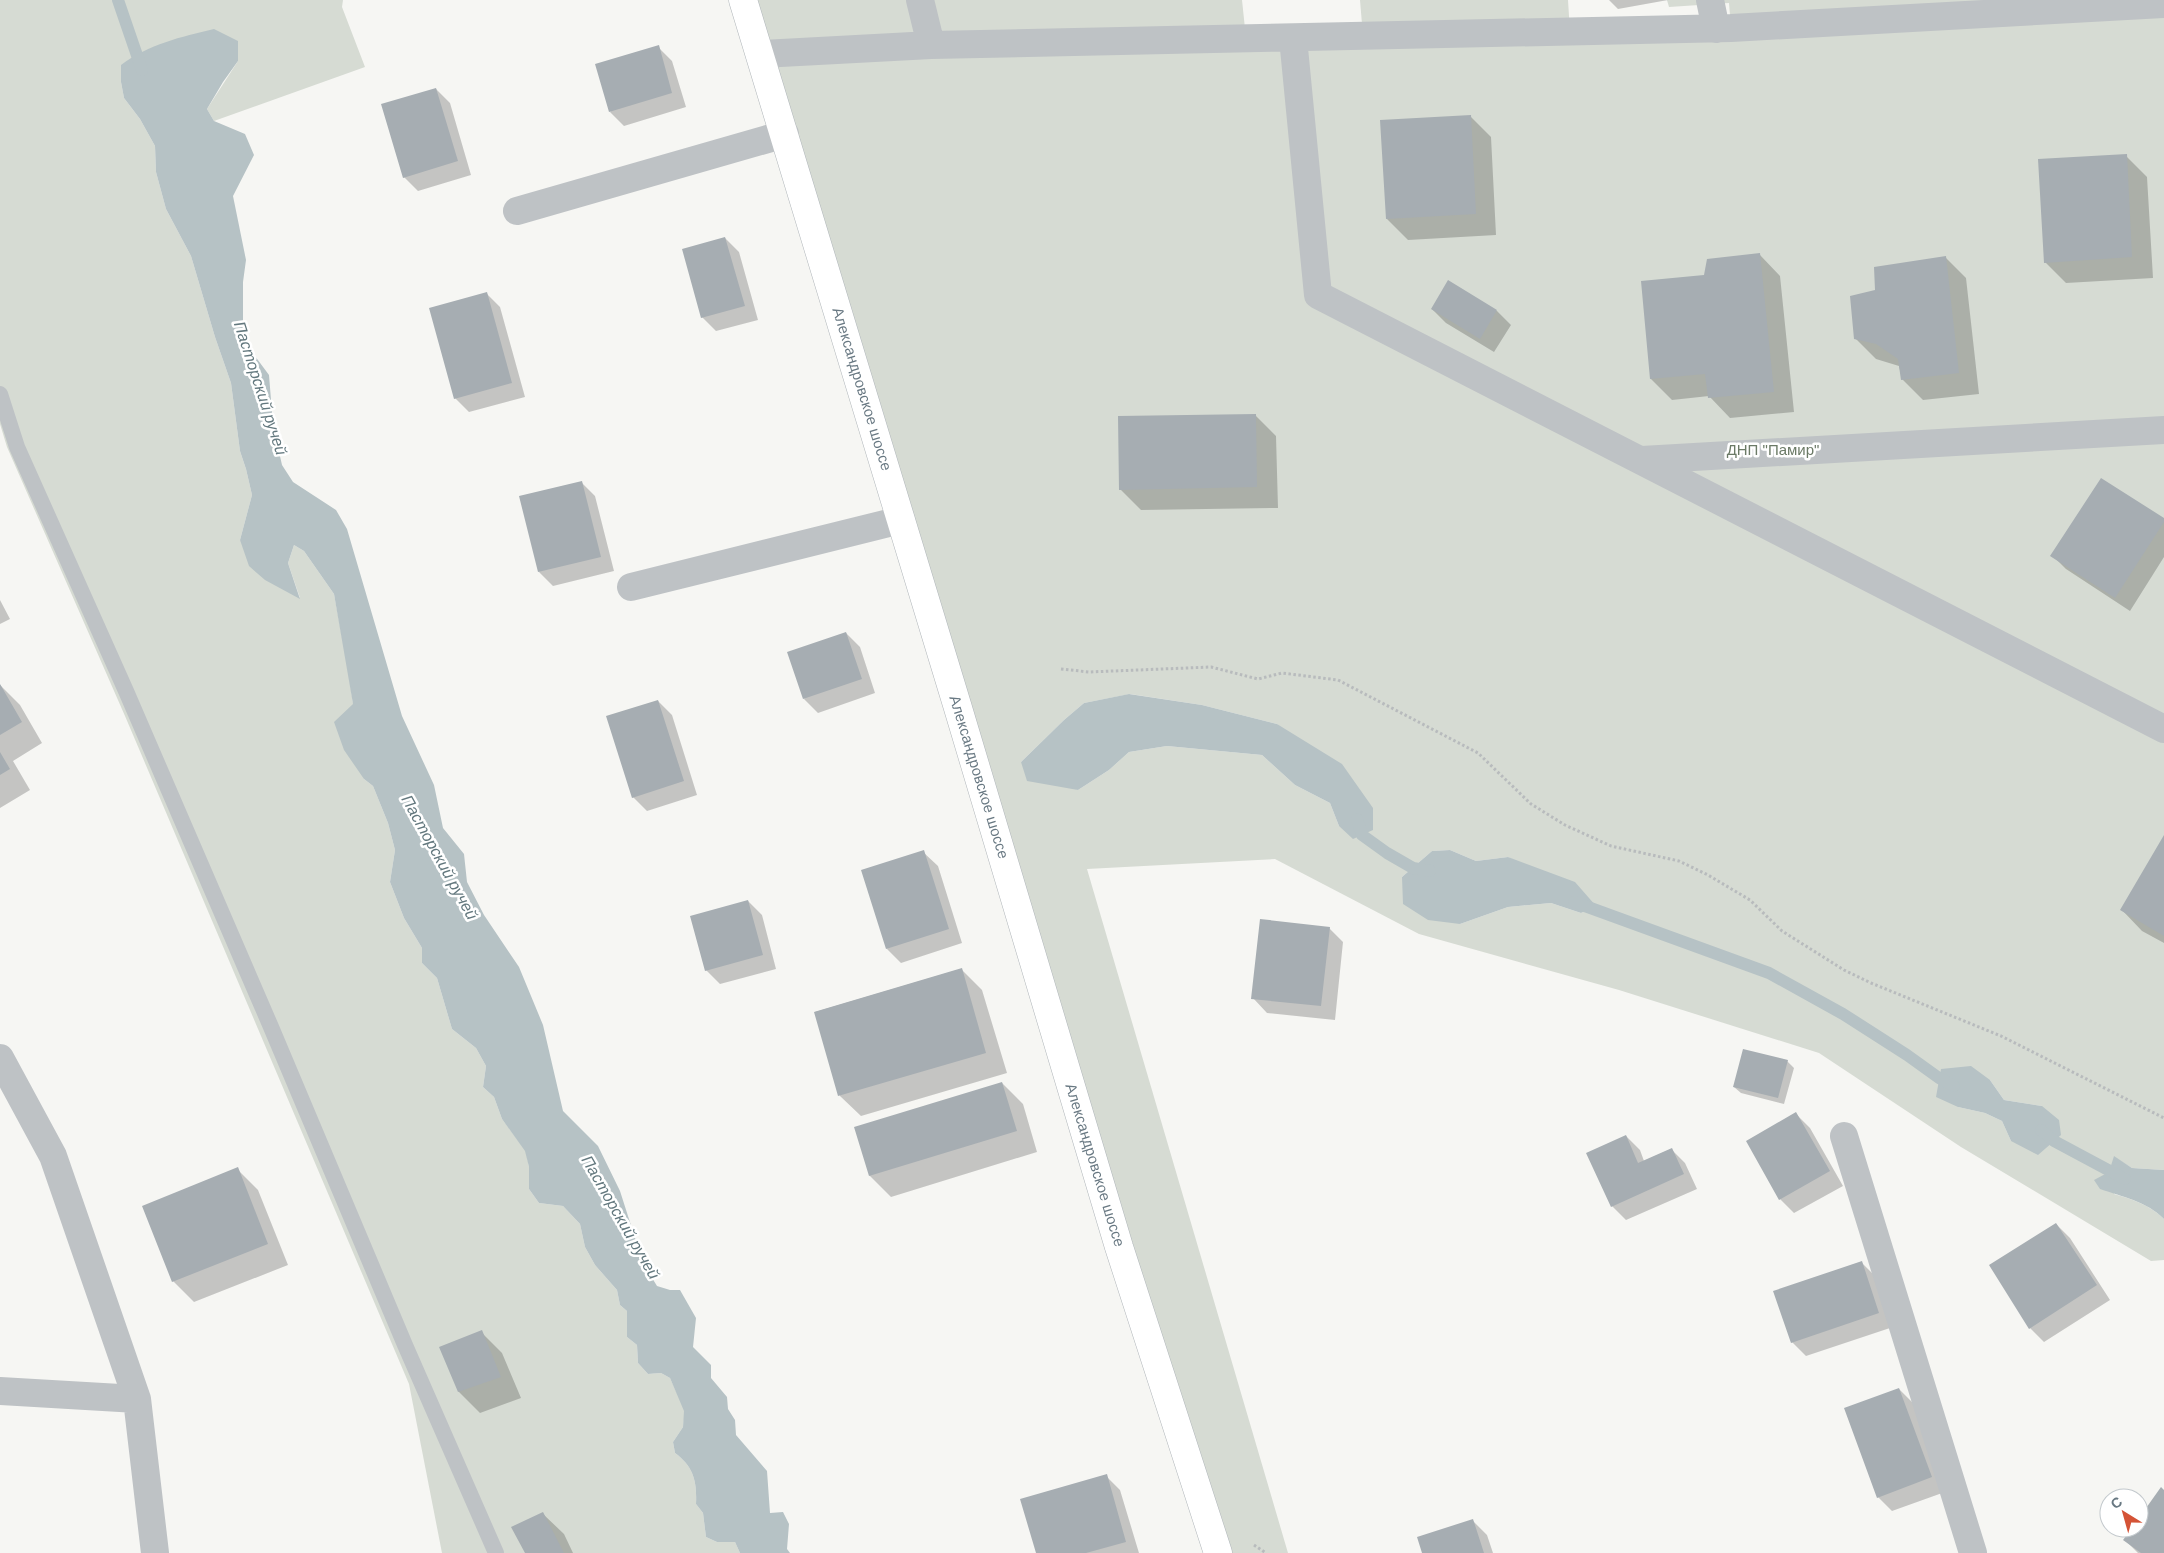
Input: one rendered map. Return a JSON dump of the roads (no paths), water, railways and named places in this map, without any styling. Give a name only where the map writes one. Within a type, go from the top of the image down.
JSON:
[{"type":"street","name":"Александровское шоссе","points":[[743,0],[1120,1248],[1218,1553]]},
{"type":"street","points":[[920,0],[931,45]]},
{"type":"street","points":[[1710,0],[1716,29]]},
{"type":"street","points":[[760,54],[931,45],[1716,29],[2164,4]]},
{"type":"street","points":[[1293,38],[1318,295],[2164,729]]},
{"type":"street","points":[[517,211],[784,134]]},
{"type":"street","points":[[1642,460],[2164,430]]},
{"type":"street","points":[[631,587],[901,520]]},
{"type":"street","points":[[0,1058],[54,1156],[137,1399],[154,1553]]},
{"type":"street","points":[[1844,1136],[1973,1553]]},
{"type":"street","points":[[0,1391],[137,1399]]},
{"type":"lane","points":[[0,394],[17,447],[130,700],[405,1345],[496,1553]]},
{"type":"water","points":[[214,29],[238,41],[238,61],[207,109],[214,121],[245,134],[254,155],[233,196],[246,260],[243,282],[243,340],[269,375],[273,425],[282,465],[293,482],[336,510],[347,529],[402,716],[434,785],[443,828],[464,854],[467,882],[484,915],[519,967],[543,1025],[563,1111],[598,1146],[620,1191],[643,1263],[657,1286],[670,1290],[680,1290],[696,1318],[693,1347],[711,1365],[711,1378],[727,1397],[728,1409],[735,1420],[736,1435],[767,1471],[770,1513],[783,1512],[789,1524],[787,1549],[790,1553],[740,1553],[735,1542],[717,1542],[706,1537],[703,1513],[696,1504],[696,1489],[693,1475],[686,1464],[675,1453],[673,1442],[683,1427],[684,1411],[670,1378],[661,1373],[648,1374],[638,1363],[637,1345],[627,1337],[627,1311],[620,1305],[617,1290],[595,1265],[585,1247],[580,1224],[563,1206],[539,1203],[529,1189],[529,1167],[525,1151],[502,1119],[494,1097],[483,1087],[486,1066],[476,1048],[452,1029],[437,978],[422,963],[422,948],[404,918],[390,882],[395,850],[388,823],[373,786],[364,779],[344,750],[334,722],[353,704],[334,594],[304,551],[294,545],[288,563],[300,599],[265,580],[249,566],[240,540],[252,495],[240,451],[231,383],[191,256],[166,209],[156,172],[155,146],[140,119],[124,98],[121,82],[121,65],[132,58],[154,46]]},
{"type":"water","points":[[1129,694],[1202,705],[1277,724],[1342,764],[1373,808],[1373,830],[1353,839],[1339,826],[1330,803],[1295,785],[1262,755],[1167,746],[1129,752],[1109,770],[1078,790],[1027,781],[1021,762],[1064,720],[1084,703]]},
{"type":"water","points":[[1450,850],[1476,861],[1508,857],[1575,882],[1596,906],[1581,913],[1551,903],[1508,907],[1460,924],[1428,920],[1403,904],[1402,877],[1432,851]]},
{"type":"water","points":[[1971,1066],[1990,1080],[2004,1100],[2042,1106],[2059,1120],[2061,1135],[2038,1155],[2011,1141],[2002,1121],[1985,1113],[1958,1107],[1936,1097],[1941,1069]]},
{"type":"water","points":[[2114,1156],[2132,1168],[2164,1170],[2164,1219],[2142,1204],[2100,1189],[2094,1180],[2109,1172]]},
{"type":"waterway","name":"Пасторский ручей","points":[[118,0],[142,70]]},
{"type":"waterway","points":[[1357,819],[1362,835],[1387,853],[1413,868],[1430,871]]},
{"type":"waterway","points":[[1574,902],[1769,973],[1843,1014],[1954,1086]]},
{"type":"waterway","points":[[2041,1130],[2054,1141],[2125,1179]]},
{"type":"park label","name":"ДНП \"Памир\"","points":[[1773,450]]}]
